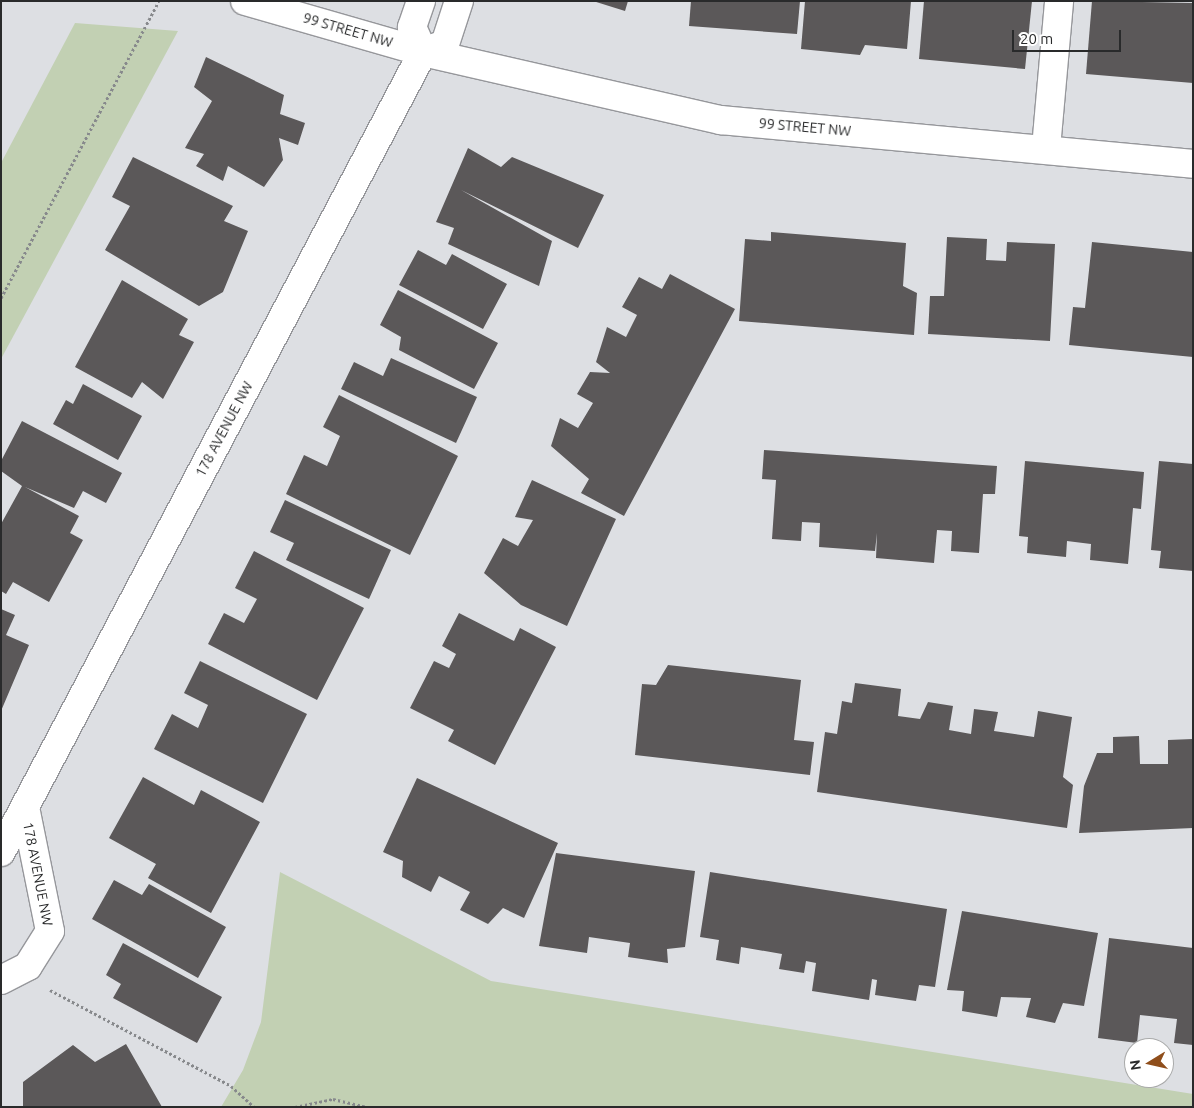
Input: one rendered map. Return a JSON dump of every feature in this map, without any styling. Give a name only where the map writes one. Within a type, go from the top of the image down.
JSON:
[{"type":"street","name":"99 STREET NW","points":[[245,1],[423,52],[721,120],[1046,148],[1193,164]]},
{"type":"street","name":"99 STREET NW","points":[[421,1],[412,26],[423,52]]},
{"type":"street","points":[[423,52],[446,44],[459,1]]},
{"type":"street","points":[[1046,148],[1059,1]]},
{"type":"street","name":"178 AVENUE NW","points":[[1,852],[423,52]]},
{"type":"street","name":"178 AVENUE NW","points":[[1,980],[28,966],[50,931],[25,807]]},
{"type":"path","points":[[1,298],[159,1]]},
{"type":"path","points":[[50,990],[231,1086],[254,1107]]},
{"type":"path","points":[[296,1107],[333,1100],[368,1107]]},
{"type":"green space","points":[[75,23],[178,31],[1,359],[1,163]]},
{"type":"green space","points":[[280,872],[491,981],[1124,1083],[1124,1088],[1156,1088],[1193,1094],[1193,1107],[221,1107],[243,1070],[261,1022]]},
{"type":"building","points":[[593,1],[628,1],[625,11]]},
{"type":"building","points":[[691,1],[800,1],[797,34],[689,26]]},
{"type":"building","points":[[805,1],[911,1],[907,49],[865,45],[860,55],[801,49]]},
{"type":"building","points":[[924,1],[1032,1],[1025,69],[919,59]]},
{"type":"building","points":[[1092,1],[1193,3],[1193,83],[1086,74]]},
{"type":"building","points":[[206,57],[284,95],[280,114],[305,123],[298,145],[279,138],[283,160],[264,187],[228,166],[223,181],[196,166],[204,154],[185,148],[212,101],[194,87]]},
{"type":"building","points":[[468,148],[501,167],[512,157],[604,195],[578,248],[461,190],[552,241],[539,286],[448,244],[454,228],[436,222]]},
{"type":"building","points":[[133,157],[233,206],[224,221],[248,231],[223,292],[199,306],[105,250],[130,206],[112,197]]},
{"type":"building","points":[[771,232],[906,243],[903,286],[917,293],[914,335],[739,321],[745,239],[771,241]]},
{"type":"building","points":[[947,237],[987,239],[986,260],[1006,261],[1007,242],[1055,244],[1050,341],[928,334],[930,296],[944,296]]},
{"type":"building","points":[[1092,242],[1193,252],[1193,357],[1069,345],[1073,307],[1085,308]]},
{"type":"building","points":[[418,250],[446,265],[452,254],[507,284],[483,329],[399,285]]},
{"type":"building","points":[[670,274],[735,309],[624,516],[581,493],[589,479],[551,446],[560,418],[578,428],[593,403],[577,394],[590,372],[610,373],[596,362],[607,327],[626,337],[637,315],[622,307],[639,277],[662,289]]},
{"type":"building","points":[[122,280],[188,319],[179,335],[194,342],[163,399],[142,382],[132,398],[75,367]]},
{"type":"building","points":[[398,290],[498,343],[474,389],[399,350],[401,337],[380,325]]},
{"type":"building","points":[[391,358],[477,397],[456,443],[341,389],[354,362],[383,376]]},
{"type":"building","points":[[83,384],[142,416],[118,460],[53,424],[66,400],[73,404]]},
{"type":"building","points":[[339,395],[458,456],[410,555],[286,494],[304,455],[327,466],[340,436],[323,427]]},
{"type":"building","points":[[22,421],[122,473],[106,503],[83,491],[74,508],[25,487],[79,516],[70,533],[83,540],[49,602],[13,582],[6,594],[1,591],[1,524],[22,486],[1,471],[1,461]]},
{"type":"building","points":[[764,450],[997,466],[995,494],[983,494],[979,553],[951,551],[952,531],[937,530],[934,563],[876,558],[877,533],[875,551],[819,547],[820,523],[802,522],[801,541],[772,539],[776,480],[762,479]]},
{"type":"building","points":[[1025,461],[1144,472],[1141,509],[1133,508],[1128,564],[1090,560],[1091,544],[1067,541],[1066,557],[1027,553],[1028,537],[1019,536]]},
{"type":"building","points":[[1159,461],[1193,464],[1193,571],[1159,568],[1161,551],[1151,550]]},
{"type":"building","points":[[532,480],[616,519],[567,626],[521,605],[484,573],[503,538],[518,546],[533,520],[515,517]]},
{"type":"building","points":[[285,500],[391,550],[369,599],[286,560],[294,543],[270,532]]},
{"type":"building","points":[[254,551],[364,608],[317,700],[208,644],[224,613],[244,623],[257,599],[235,588]]},
{"type":"building","points":[[1,609],[15,615],[6,635],[29,645],[1,711]]},
{"type":"building","points":[[459,613],[514,641],[520,628],[556,647],[495,765],[448,741],[454,730],[410,708],[434,661],[449,668],[456,654],[442,646]]},
{"type":"building","points":[[200,661],[307,714],[263,803],[154,749],[172,714],[198,728],[208,705],[184,693]]},
{"type":"building","points":[[668,665],[801,680],[794,740],[814,742],[810,775],[635,755],[642,684],[656,685]]},
{"type":"building","points":[[855,683],[901,689],[898,716],[920,719],[928,702],[953,706],[949,730],[971,734],[974,709],[998,712],[994,731],[1034,737],[1038,711],[1072,717],[1063,777],[1073,785],[1067,828],[817,792],[825,732],[837,734],[842,701],[852,703]]},
{"type":"building","points":[[1139,736],[1140,764],[1168,764],[1168,740],[1193,739],[1193,828],[1079,833],[1084,786],[1097,753],[1113,753],[1113,737]]},
{"type":"building","points":[[143,777],[194,805],[201,790],[260,822],[211,913],[148,878],[156,864],[109,838]]},
{"type":"building","points":[[417,778],[558,843],[524,918],[503,908],[488,924],[460,910],[470,892],[439,876],[431,892],[402,877],[403,861],[383,852]]},
{"type":"building","points":[[556,853],[695,871],[685,947],[667,949],[668,963],[628,957],[630,943],[589,937],[587,953],[539,946]]},
{"type":"building","points":[[710,872],[947,909],[935,987],[919,985],[916,1001],[875,995],[877,980],[872,979],[869,1000],[812,991],[816,963],[806,961],[804,973],[779,969],[782,954],[741,947],[739,964],[716,960],[719,940],[700,937]]},
{"type":"building","points":[[114,880],[142,895],[149,884],[226,927],[198,978],[92,919]]},
{"type":"building","points":[[962,911],[1098,933],[1084,1006],[1063,1003],[1055,1023],[1026,1017],[1031,998],[1001,997],[997,1017],[962,1011],[964,991],[947,990]]},
{"type":"building","points":[[1109,938],[1193,948],[1193,1045],[1174,1043],[1177,1019],[1140,1015],[1138,1038],[1124,1038],[1124,1041],[1098,1038]]},
{"type":"building","points":[[123,943],[222,997],[197,1043],[113,998],[121,984],[106,975]]},
{"type":"building","points":[[126,1044],[162,1107],[23,1107],[23,1082],[73,1045],[95,1062]]}]
